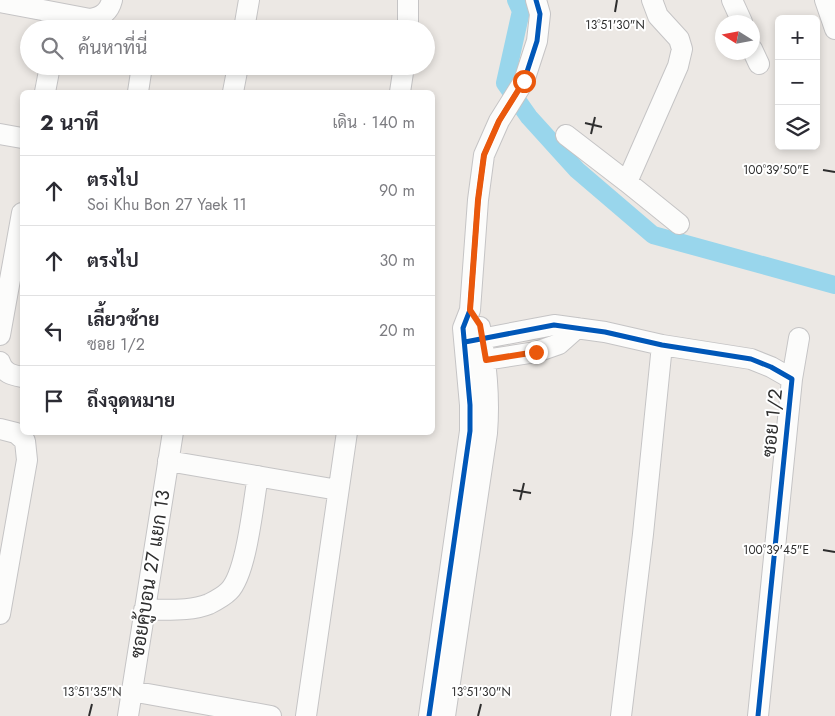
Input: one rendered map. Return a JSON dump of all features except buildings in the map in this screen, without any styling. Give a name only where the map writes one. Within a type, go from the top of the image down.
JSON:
[{"type":"street","points":[[0,1],[90,19],[100,17],[110,8],[112,0]]},
{"type":"street","points":[[246,20],[249,0]]},
{"type":"street","points":[[408,0],[408,20]]},
{"type":"street","points":[[445,716],[490,405],[476,362],[473,340],[480,325],[470,303],[478,200],[484,155],[499,121],[524,81],[537,41],[540,14],[536,0]]},
{"type":"street","points":[[627,182],[678,66],[682,49],[679,39],[658,16],[652,0]]},
{"type":"street","points":[[732,0],[739,15]]},
{"type":"street","points":[[825,0],[835,29]]},
{"type":"street","points":[[45,90],[48,75]]},
{"type":"street","points":[[138,90],[141,75]]},
{"type":"street","points":[[233,90],[236,75]]},
{"type":"street","points":[[400,90],[403,75]]},
{"type":"street","points":[[0,134],[20,138]]},
{"type":"street","points":[[566,135],[679,224]]},
{"type":"street","points":[[0,335],[20,224]]},
{"type":"street","name":"ซอย 1/2","points":[[473,340],[554,325],[605,332],[662,345],[752,359],[792,379],[758,716]]},
{"type":"street","points":[[476,362],[536,352],[559,344],[577,328]]},
{"type":"street","points":[[792,379],[799,338]]},
{"type":"street","points":[[620,716],[643,534],[662,345]]},
{"type":"street","points":[[0,362],[2,368],[10,374],[20,376]]},
{"type":"street","points":[[429,716],[470,432],[470,404],[476,362]]},
{"type":"street","points":[[0,429],[16,433],[25,441],[27,460],[0,614]]},
{"type":"street","name":"ซอยคู้บอน 27 แยก 13","points":[[128,716],[172,435]]},
{"type":"street","points":[[306,716],[347,435]]},
{"type":"street","points":[[168,461],[338,490]]},
{"type":"street","points":[[144,610],[187,609],[209,604],[229,591],[239,573],[258,476]]},
{"type":"street","points":[[131,690],[271,716]]},
{"type":"waterway","points":[[516,0],[521,11],[505,83],[529,117],[577,170],[653,235],[835,285]]},
{"type":"cycle path","points":[[429,716],[470,431],[470,405],[463,328],[470,310],[478,200],[484,155],[499,121],[524,81],[537,41],[540,14],[536,0]]},
{"type":"cycle path","points":[[465,342],[554,325],[605,332],[662,345],[751,359],[771,367],[792,379],[758,716]]},
{"type":"route","points":[[524,81],[499,121],[484,155],[478,200],[470,310],[480,325],[486,360],[536,352]]}]
